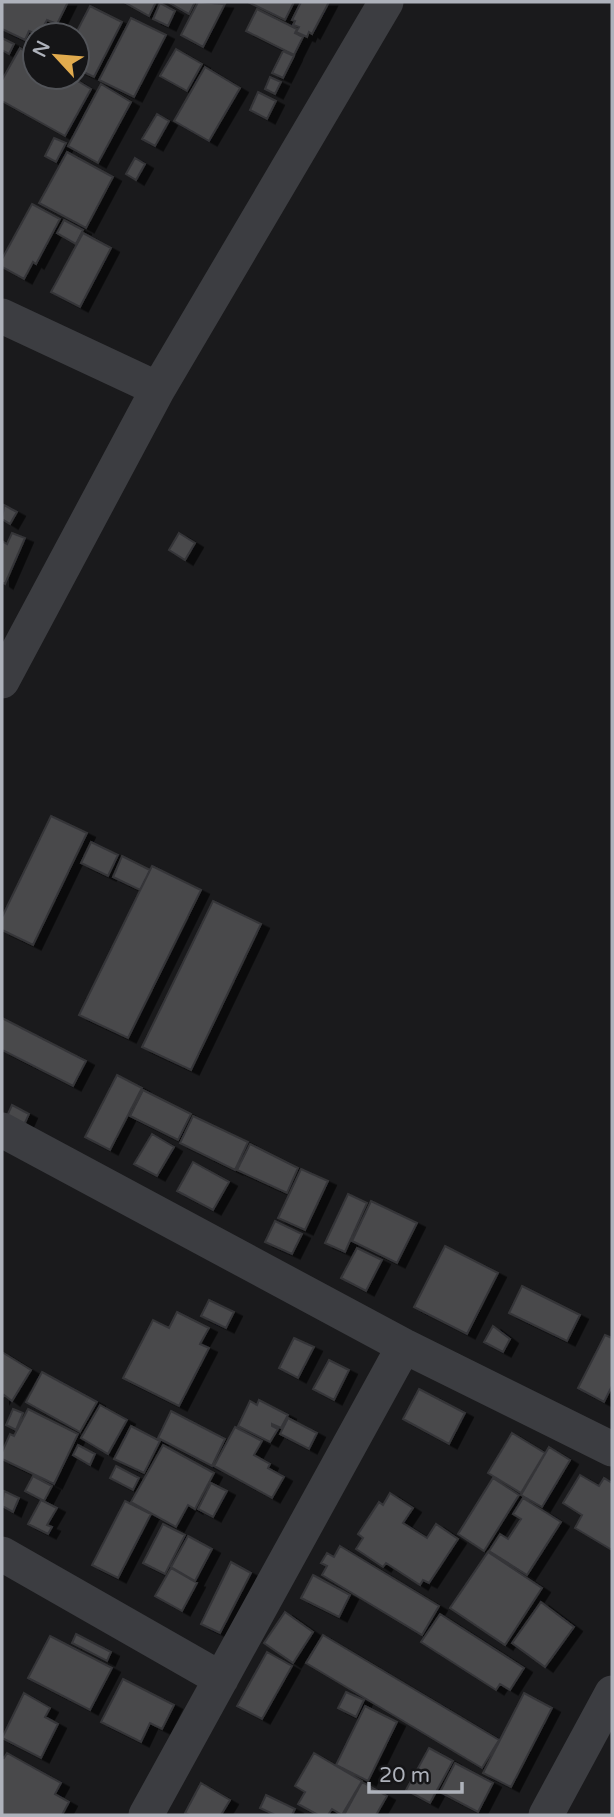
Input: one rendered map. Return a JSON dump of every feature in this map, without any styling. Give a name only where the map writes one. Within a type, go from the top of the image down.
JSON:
[{"type":"street","points":[[2,681],[158,389],[387,2]]},
{"type":"street","points":[[2,316],[158,389]]},
{"type":"street","points":[[2,1130],[404,1346],[612,1449]]},
{"type":"street","points":[[146,1815],[404,1346]]},
{"type":"street","points":[[2,1554],[221,1679]]},
{"type":"street","points":[[546,1815],[612,1693]]},
{"type":"building","points":[[2,2],[68,2],[58,21],[21,21],[21,38],[2,29]]},
{"type":"building","points":[[124,2],[156,2],[149,16]]},
{"type":"building","points":[[168,2],[195,2],[189,14]]},
{"type":"building","points":[[198,2],[225,4],[203,47],[181,35]]},
{"type":"building","points":[[248,2],[294,2],[285,20]]},
{"type":"building","points":[[301,2],[329,2],[312,34],[309,32],[307,37],[296,32],[299,27],[293,25],[295,21],[292,20]]},
{"type":"building","points":[[160,3],[175,11],[168,26],[153,19]]},
{"type":"building","points":[[90,6],[122,22],[94,77],[91,76],[91,21],[82,21]]},
{"type":"building","points":[[257,9],[297,29],[295,33],[303,37],[294,55],[246,31]]},
{"type":"building","points":[[131,18],[166,35],[134,97],[99,80]]},
{"type":"building","points":[[2,38],[14,44],[9,54],[2,50]]},
{"type":"building","points":[[20,48],[21,91],[90,91],[65,136],[2,101],[2,80]]},
{"type":"building","points":[[176,49],[202,64],[187,91],[160,76]]},
{"type":"building","points":[[283,51],[294,56],[283,78],[272,73]]},
{"type":"building","points":[[205,67],[240,88],[209,141],[174,121]]},
{"type":"building","points":[[270,77],[281,82],[275,94],[265,89]]},
{"type":"building","points":[[101,84],[131,102],[98,163],[68,146]]},
{"type":"building","points":[[258,92],[276,101],[267,119],[250,110]]},
{"type":"building","points":[[157,114],[169,121],[155,146],[142,139]]},
{"type":"building","points":[[54,138],[66,143],[56,162],[45,156]]},
{"type":"building","points":[[67,152],[113,177],[86,228],[39,203]]},
{"type":"building","points":[[135,158],[145,164],[136,180],[126,174]]},
{"type":"building","points":[[32,204],[60,219],[36,264],[33,262],[24,279],[2,267],[2,259]]},
{"type":"building","points":[[64,220],[83,230],[76,244],[57,233]]},
{"type":"building","points":[[83,233],[111,248],[80,307],[51,292]]},
{"type":"building","points":[[4,505],[17,512],[10,524],[2,519]]},
{"type":"building","points":[[12,533],[25,538],[5,584],[2,582],[2,541],[7,544]]},
{"type":"building","points":[[179,533],[195,543],[185,560],[169,550]]},
{"type":"building","points":[[51,816],[87,833],[33,945],[2,930],[2,917]]},
{"type":"building","points":[[91,842],[118,855],[108,876],[81,863]]},
{"type":"building","points":[[122,856],[150,870],[140,890],[113,877]]},
{"type":"building","points":[[152,866],[201,890],[128,1038],[79,1015]]},
{"type":"building","points":[[213,901],[261,924],[191,1070],[142,1047]]},
{"type":"building","points":[[2,1018],[86,1061],[73,1086],[2,1050]]},
{"type":"building","points":[[117,1075],[142,1088],[110,1150],[85,1137]]},
{"type":"building","points":[[143,1090],[191,1114],[178,1140],[130,1116]]},
{"type":"building","points":[[12,1105],[29,1114],[24,1125],[7,1116]]},
{"type":"building","points":[[193,1116],[248,1142],[235,1170],[180,1143]]},
{"type":"building","points":[[152,1134],[174,1147],[157,1176],[134,1164]]},
{"type":"building","points":[[250,1144],[298,1168],[287,1193],[237,1170]]},
{"type":"building","points":[[193,1162],[229,1182],[213,1210],[177,1191]]},
{"type":"building","points":[[301,1169],[328,1181],[305,1230],[278,1218]]},
{"type":"building","points":[[348,1194],[367,1203],[345,1252],[325,1243]]},
{"type":"building","points":[[371,1201],[417,1223],[397,1263],[352,1241]]},
{"type":"building","points":[[275,1221],[302,1234],[292,1254],[265,1242]]},
{"type":"building","points":[[445,1246],[498,1273],[467,1334],[414,1307]]},
{"type":"building","points":[[357,1248],[382,1260],[366,1291],[341,1278]]},
{"type":"building","points":[[522,1286],[580,1315],[567,1341],[509,1313]]},
{"type":"building","points":[[209,1300],[234,1312],[226,1328],[201,1316]]},
{"type":"building","points":[[177,1312],[209,1328],[200,1344],[209,1348],[179,1406],[123,1378],[153,1320],[169,1328]]},
{"type":"building","points":[[493,1326],[510,1339],[503,1352],[484,1342]]},
{"type":"building","points":[[605,1335],[612,1338],[612,1386],[604,1402],[578,1388]]},
{"type":"building","points":[[294,1338],[314,1347],[298,1378],[279,1368]]},
{"type":"building","points":[[2,1352],[31,1370],[12,1401],[4,1395],[2,1398]]},
{"type":"building","points":[[329,1360],[349,1370],[334,1400],[313,1389]]},
{"type":"building","points":[[42,1372],[97,1402],[80,1432],[26,1402]]},
{"type":"building","points":[[419,1389],[465,1413],[449,1444],[403,1419]]},
{"type":"building","points":[[259,1400],[288,1415],[281,1428],[272,1424],[278,1429],[270,1442],[238,1426],[250,1401],[257,1405]]},
{"type":"building","points":[[100,1405],[127,1420],[108,1454],[81,1438]]},
{"type":"building","points":[[13,1409],[23,1413],[16,1430],[6,1425]]},
{"type":"building","points":[[28,1409],[78,1434],[54,1484],[2,1459],[2,1452],[10,1434],[14,1436]]},
{"type":"building","points":[[171,1411],[225,1439],[212,1466],[158,1438]]},
{"type":"building","points":[[288,1418],[317,1433],[309,1449],[280,1434]]},
{"type":"building","points":[[131,1426],[160,1441],[144,1473],[114,1459]]},
{"type":"building","points":[[235,1427],[262,1441],[254,1455],[270,1464],[268,1468],[284,1477],[272,1498],[214,1466]]},
{"type":"building","points":[[512,1433],[545,1453],[521,1493],[488,1473]]},
{"type":"building","points":[[78,1445],[95,1454],[90,1465],[73,1455]]},
{"type":"building","points":[[163,1445],[214,1473],[195,1509],[188,1505],[176,1527],[131,1502]]},
{"type":"building","points":[[549,1447],[570,1460],[542,1507],[521,1495]]},
{"type":"building","points":[[116,1466],[139,1478],[133,1490],[110,1478]]},
{"type":"building","points":[[580,1475],[599,1486],[604,1478],[612,1483],[612,1550],[575,1528],[582,1515],[563,1503]]},
{"type":"building","points":[[33,1476],[52,1486],[44,1501],[25,1491]]},
{"type":"building","points":[[493,1478],[519,1495],[484,1551],[458,1534]]},
{"type":"building","points":[[211,1483],[227,1491],[213,1517],[198,1509]]},
{"type":"building","points":[[4,1491],[19,1498],[13,1512],[2,1506]]},
{"type":"building","points":[[390,1493],[413,1508],[403,1523],[427,1538],[436,1524],[458,1539],[429,1583],[423,1580],[420,1585],[386,1563],[383,1567],[356,1549],[363,1538],[358,1534],[379,1502],[383,1505]]},
{"type":"building","points":[[523,1498],[561,1522],[527,1575],[489,1551],[500,1534],[508,1539],[521,1519],[513,1514]]},
{"type":"building","points":[[41,1500],[57,1508],[47,1525],[52,1527],[48,1534],[28,1524]]},
{"type":"building","points":[[125,1501],[151,1514],[118,1578],[92,1565]]},
{"type":"building","points":[[163,1524],[185,1535],[165,1574],[143,1563]]},
{"type":"building","points":[[188,1536],[212,1549],[195,1581],[171,1567]]},
{"type":"building","points":[[340,1546],[439,1606],[422,1635],[322,1575],[327,1566],[321,1563],[327,1553],[334,1557]]},
{"type":"building","points":[[488,1552],[542,1588],[505,1645],[450,1608]]},
{"type":"building","points":[[231,1562],[251,1573],[220,1633],[201,1624]]},
{"type":"building","points":[[171,1568],[197,1583],[182,1611],[155,1596]]},
{"type":"building","points":[[313,1575],[350,1595],[339,1617],[301,1598]]},
{"type":"building","points":[[541,1602],[574,1627],[545,1667],[512,1643]]},
{"type":"building","points":[[285,1612],[313,1632],[293,1663],[264,1643]]},
{"type":"building","points":[[440,1614],[524,1668],[510,1690],[500,1684],[496,1690],[421,1642]]},
{"type":"building","points":[[76,1634],[111,1652],[107,1661],[72,1643]]},
{"type":"building","points":[[323,1635],[499,1740],[482,1768],[306,1663]]},
{"type":"building","points":[[50,1636],[112,1668],[90,1710],[28,1678]]},
{"type":"building","points":[[267,1652],[292,1666],[262,1719],[237,1706]]},
{"type":"building","points":[[123,1679],[174,1705],[162,1729],[150,1723],[141,1742],[101,1722]]},
{"type":"building","points":[[346,1692],[364,1700],[356,1717],[338,1708]]},
{"type":"building","points":[[24,1693],[50,1708],[45,1717],[58,1724],[41,1758],[2,1738]]},
{"type":"building","points":[[524,1693],[552,1708],[511,1787],[483,1773]]},
{"type":"building","points":[[365,1706],[397,1722],[368,1781],[336,1765]]},
{"type":"building","points":[[429,1748],[453,1761],[430,1803],[406,1790]]},
{"type":"building","points":[[7,1753],[61,1783],[55,1794],[69,1802],[62,1815],[2,1815],[2,1757]]},
{"type":"building","points":[[314,1753],[362,1781],[342,1815],[332,1809],[328,1815],[318,1815],[298,1804],[305,1792],[295,1786]]},
{"type":"building","points":[[455,1763],[493,1783],[478,1812],[440,1792]]},
{"type":"building","points":[[362,1782],[387,1796],[376,1815],[344,1815]]},
{"type":"building","points":[[201,1783],[230,1800],[221,1815],[185,1813]]},
{"type":"building","points":[[266,1795],[295,1809],[292,1815],[275,1815],[260,1808]]}]
